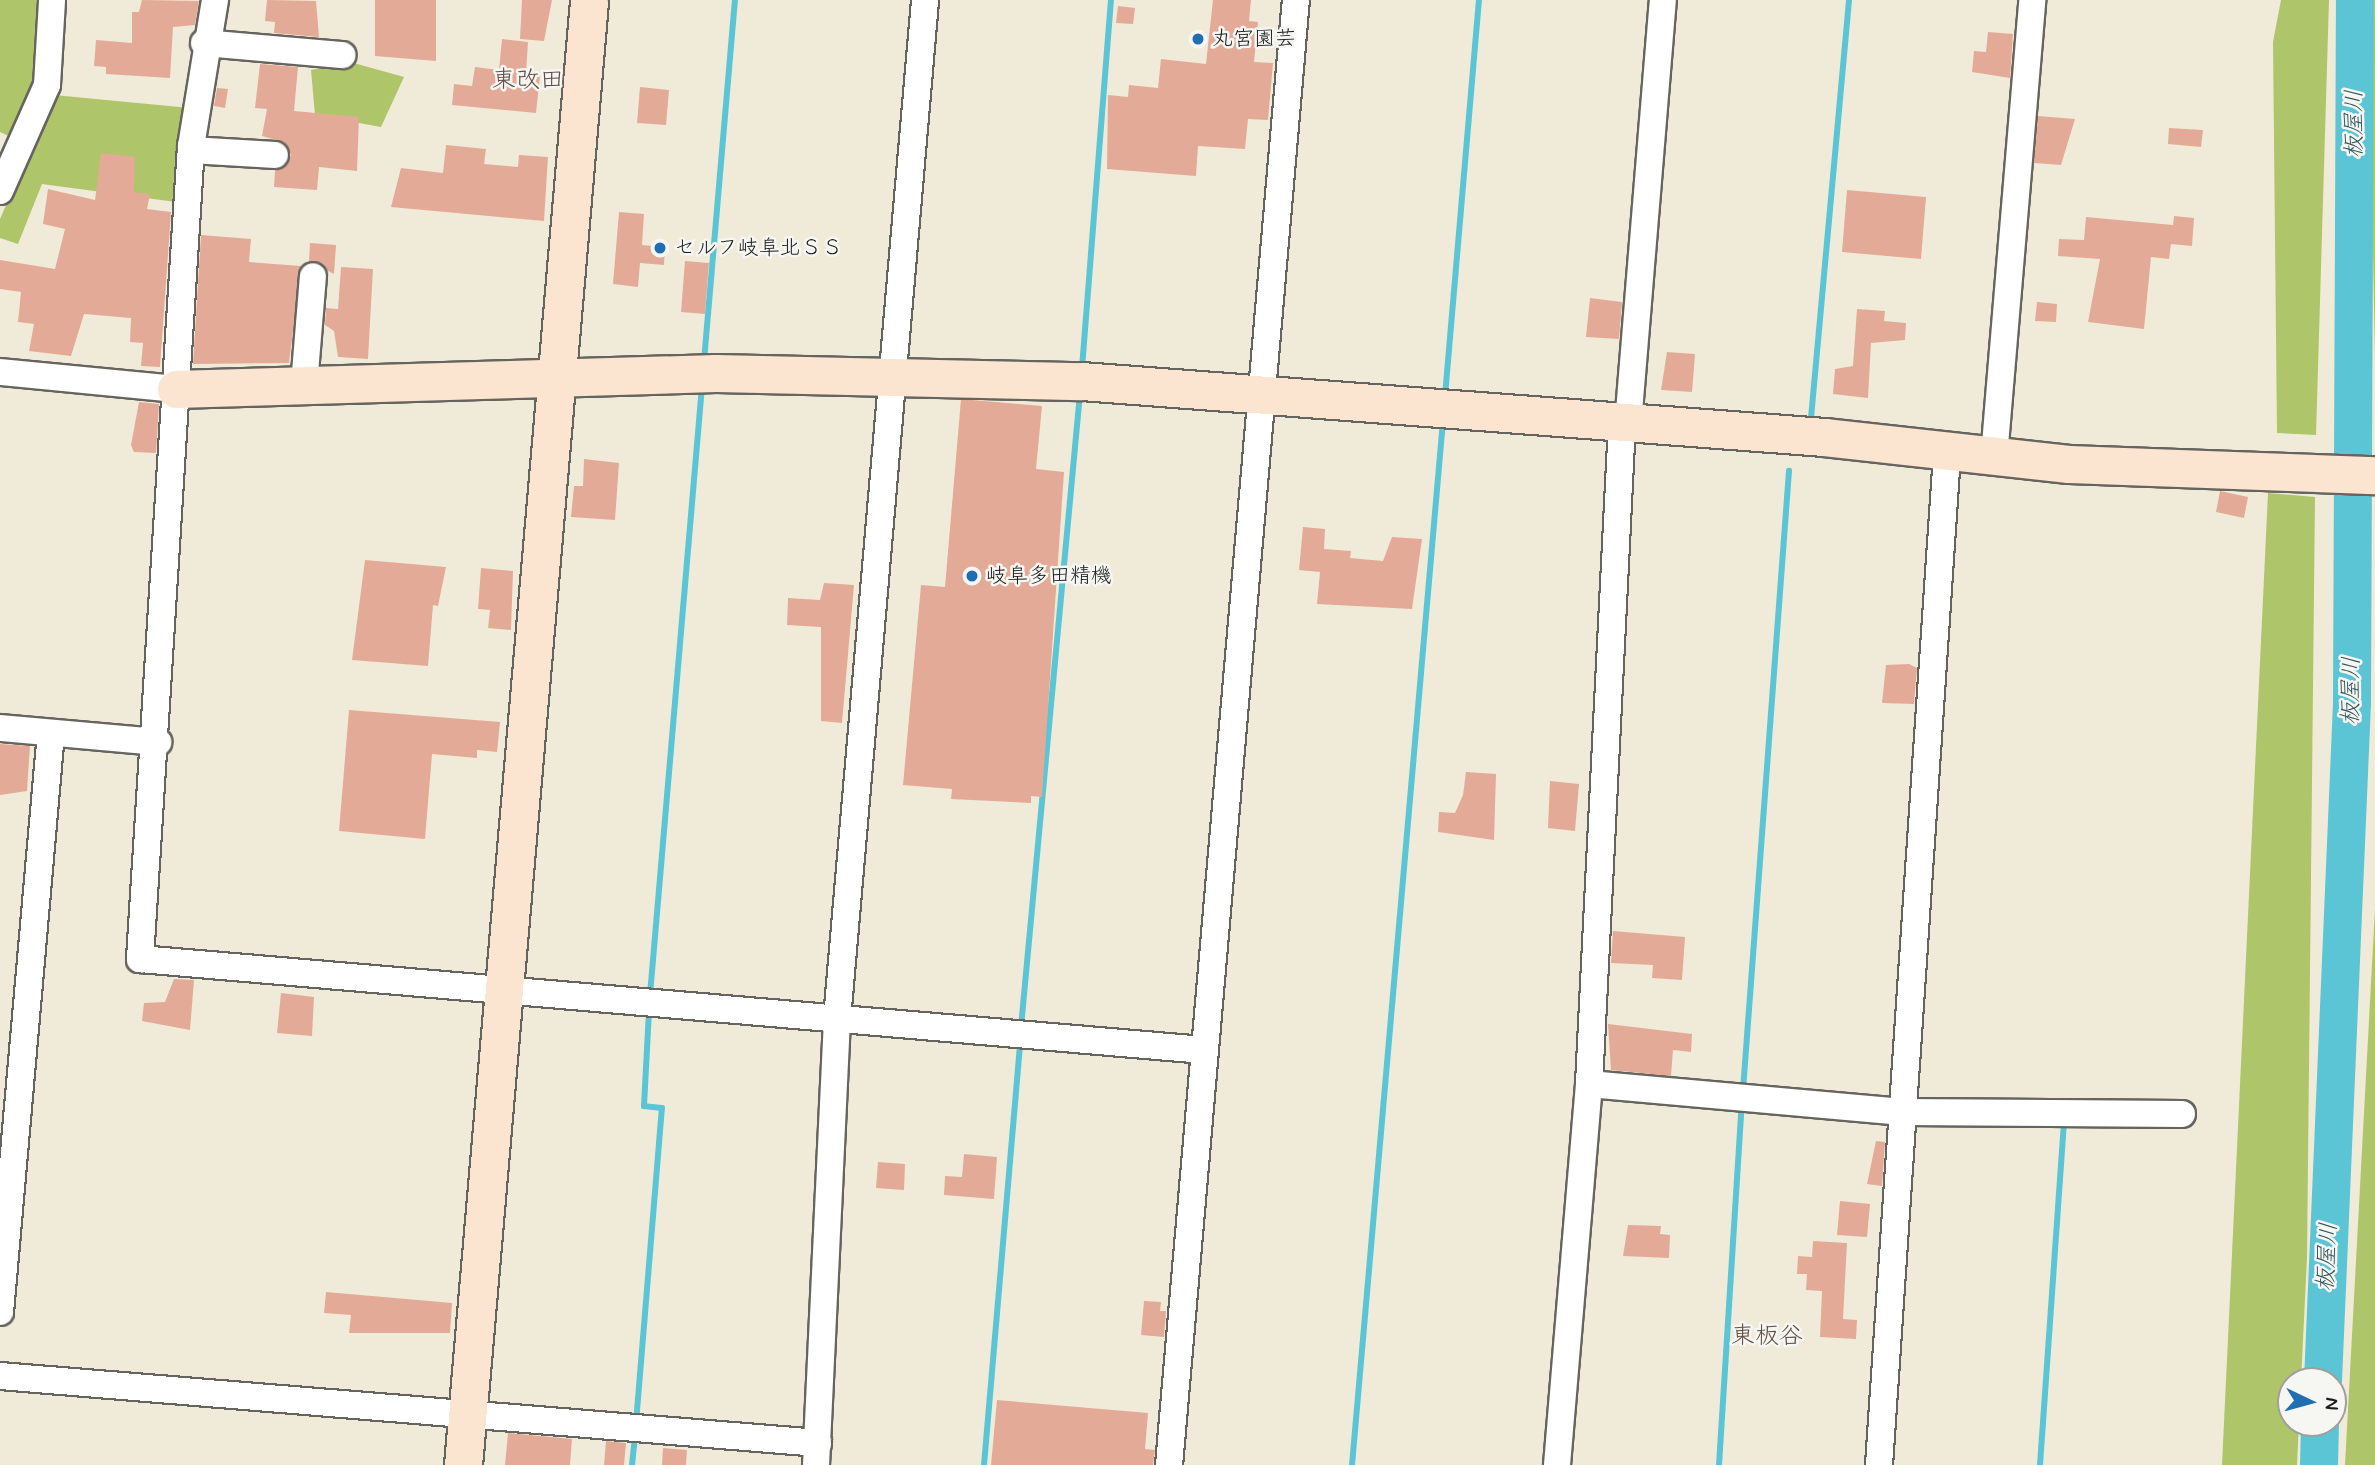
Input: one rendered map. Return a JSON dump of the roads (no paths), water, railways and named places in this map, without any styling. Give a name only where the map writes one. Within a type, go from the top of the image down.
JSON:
[{"type":"street","points":[[0,191],[47,85],[52,0]]},
{"type":"street","points":[[215,0],[204,43],[191,150],[158,742],[140,959],[504,992],[1203,1049]]},
{"type":"street","points":[[463,1465],[589,0]]},
{"type":"street","points":[[0,1376],[468,1412],[817,1454],[836,1019],[925,0]]},
{"type":"street","points":[[1169,1465],[1296,0]]},
{"type":"street","points":[[1557,1465],[1589,1084],[1625,424],[1663,0]]},
{"type":"street","points":[[1994,457],[2032,0]]},
{"type":"street","points":[[204,43],[342,55]]},
{"type":"street","points":[[191,150],[275,155]]},
{"type":"street","points":[[304,385],[313,276]]},
{"type":"street","points":[[0,372],[176,389],[556,376],[1081,381],[1260,398],[1824,437],[1947,455],[2375,475]]},
{"type":"street","points":[[1879,1465],[1947,455]]},
{"type":"street","points":[[0,728],[158,742]]},
{"type":"street","points":[[0,1312],[51,733]]},
{"type":"street","points":[[1589,1084],[1903,1112],[2182,1114]]},
{"type":"waterway","points":[[704,361],[735,0]]},
{"type":"waterway","points":[[1082,368],[1111,0]]},
{"type":"waterway","points":[[1445,396],[1479,0]]},
{"type":"waterway","points":[[1811,418],[1849,0]]},
{"type":"waterway","name":"板屋川","points":[[2324,1367],[2352,702],[2355,0]]},
{"type":"waterway","points":[[650,995],[702,386]]},
{"type":"waterway","points":[[1021,1027],[1080,393]]},
{"type":"waterway","points":[[1352,1465],[1443,420]]},
{"type":"waterway","points":[[1743,1090],[1789,471]]},
{"type":"waterway","points":[[636,1423],[662,1108],[644,1106],[649,1010]]},
{"type":"waterway","points":[[984,1465],[1020,1041]]},
{"type":"waterway","points":[[1719,1465],[1742,1104]]},
{"type":"waterway","points":[[2040,1465],[2064,1119]]},
{"type":"waterway","points":[[632,1465],[635,1434]]},
{"type":"waterway","name":"板屋川","points":[[2319,1465],[2320,1437]]},
{"type":"place","name":"丸宮園芸","points":[[1198,39]]},
{"type":"place","name":"セルフ岐阜北ＳＳ","points":[[660,248]]},
{"type":"place","name":"岐阜多田精機","points":[[972,576]]},
{"type":"district","name":"東改田","points":[[528,81]]},
{"type":"district","name":"東板谷","points":[[1767,1337]]}]
